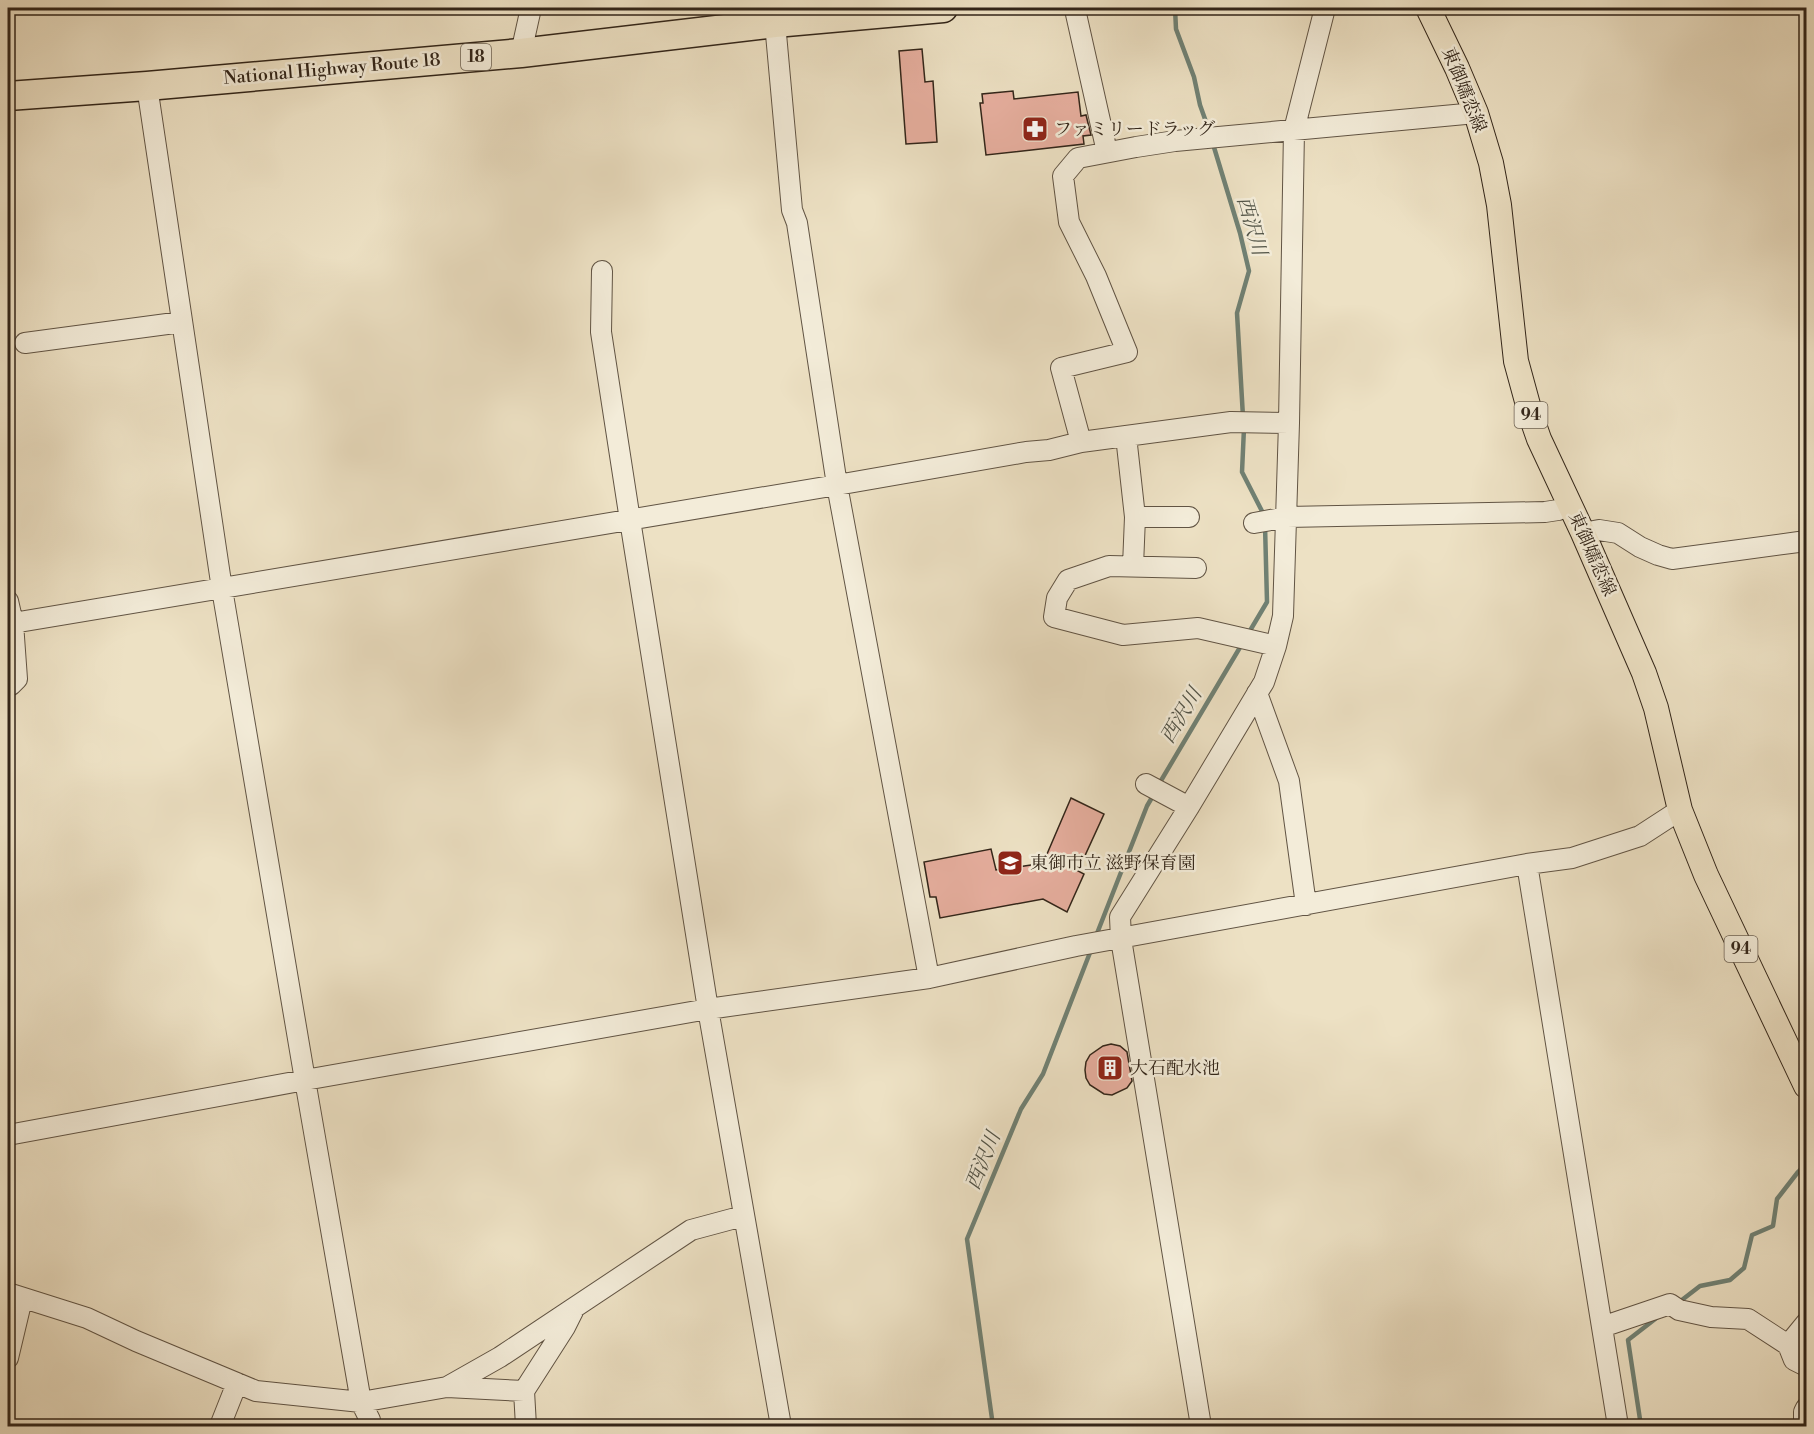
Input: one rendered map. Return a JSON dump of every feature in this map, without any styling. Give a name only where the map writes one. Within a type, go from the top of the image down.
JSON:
[{"type":"highway","name":"National Highway Route 18","points":[[8,96],[147,86],[521,52],[775,23],[943,8]]},
{"type":"main road","name":"東御嬬恋線","points":[[1428,8],[1476,113],[1491,163],[1499,204],[1516,361],[1523,392],[1539,439],[1644,673],[1656,708],[1680,810],[1706,875],[1806,1086]]},
{"type":"street","points":[[521,52],[531,8]]},
{"type":"street","points":[[1202,1426],[1114,940],[1120,917],[1264,682],[1283,616],[1281,518],[1289,423],[1294,130],[1325,8]]},
{"type":"street","points":[[1076,14],[1107,152]]},
{"type":"street","points":[[775,23],[792,210],[797,223],[837,485],[929,978]]},
{"type":"street","points":[[147,86],[222,588],[361,1402],[370,1420],[370,1426]]},
{"type":"street","points":[[1081,442],[1060,368],[1127,352],[1096,276],[1069,222],[1063,176],[1078,159],[1175,141],[1476,113]]},
{"type":"street","points":[[602,271],[601,332],[630,520],[708,1009],[781,1426]]},
{"type":"street","points":[[25,343],[182,322]]},
{"type":"street","points":[[13,623],[1026,452],[1049,450],[1081,442],[1233,422],[1289,423]]},
{"type":"street","points":[[1126,436],[1135,517],[1133,566]]},
{"type":"street","points":[[1254,523],[1281,518],[1545,512],[1570,505]]},
{"type":"street","points":[[1135,517],[1189,517]]},
{"type":"street","points":[[1583,533],[1599,530],[1618,533],[1649,551],[1672,559],[1806,541]]},
{"type":"street","points":[[1196,568],[1109,566],[1068,580],[1057,598],[1054,617],[1123,635],[1198,628],[1276,646]]},
{"type":"street","points":[[8,601],[13,623],[17,679],[8,685]]},
{"type":"street","points":[[1257,693],[1289,781],[1306,905]]},
{"type":"street","points":[[1146,784],[1189,807]]},
{"type":"street","points":[[8,1135],[708,1009],[929,978],[1076,946],[1527,864],[1572,858],[1640,836],[1680,810]]},
{"type":"street","points":[[1527,864],[1618,1426]]},
{"type":"street","points":[[447,1387],[500,1357],[691,1230],[743,1216]]},
{"type":"street","points":[[8,1358],[15,1296],[87,1318],[256,1391],[361,1402],[447,1387],[524,1391]]},
{"type":"street","points":[[1602,1327],[1670,1304],[1679,1310],[1710,1317],[1748,1319],[1788,1345],[1794,1360],[1806,1366]]},
{"type":"street","points":[[526,1426],[524,1391],[574,1309]]},
{"type":"street","points":[[1788,1345],[1806,1323]]},
{"type":"street","points":[[220,1426],[237,1383]]},
{"type":"street","points":[[1804,1426],[1806,1408]]},
{"type":"building","points":[[922,49],[925,82],[933,81],[937,142],[906,144],[899,51]]},
{"type":"building","points":[[1013,91],[1014,99],[1078,92],[1081,116],[1086,115],[1091,135],[1083,136],[1084,144],[986,155],[980,103],[983,103],[982,94]]},
{"type":"building","points":[[1071,798],[1104,814],[1078,871],[1084,874],[1067,912],[1043,899],[940,918],[936,897],[930,897],[924,862],[991,849],[996,870],[1031,865],[1047,854]]},
{"type":"building","name":"大石配水池","points":[[1111,1044],[1120,1046],[1127,1052],[1132,1081],[1127,1088],[1112,1095],[1104,1094],[1090,1085],[1085,1070],[1090,1055],[1103,1046]]},
{"type":"waterway","name":"西沢川","points":[[1175,8],[1176,29],[1194,77],[1200,105],[1210,133]]},
{"type":"waterway","name":"西沢川","points":[[1213,144],[1249,271],[1237,313],[1243,417]]},
{"type":"waterway","name":"西沢川","points":[[1244,428],[1242,472],[1265,517]]},
{"type":"waterway","name":"西沢川","points":[[1248,634],[1267,602],[1265,525]]},
{"type":"waterway","name":"西沢川","points":[[1159,784],[1242,644]]},
{"type":"waterway","name":"西沢川","points":[[1096,936],[1147,806],[1154,794]]},
{"type":"waterway","name":"西沢川","points":[[993,1426],[967,1239],[1021,1109],[1043,1074],[1091,950]]},
{"type":"waterway","points":[[1678,1303],[1700,1286],[1730,1280],[1744,1268],[1752,1235],[1773,1226],[1777,1199],[1806,1164]]},
{"type":"waterway","points":[[1641,1426],[1628,1340],[1659,1316]]},
{"type":"place","name":"ファミリードラッグ","points":[[1035,129]]},
{"type":"place","name":"東御市立 滋野保育園","points":[[1010,863]]},
{"type":"place","name":"大石配水池","points":[[1110,1068]]}]
